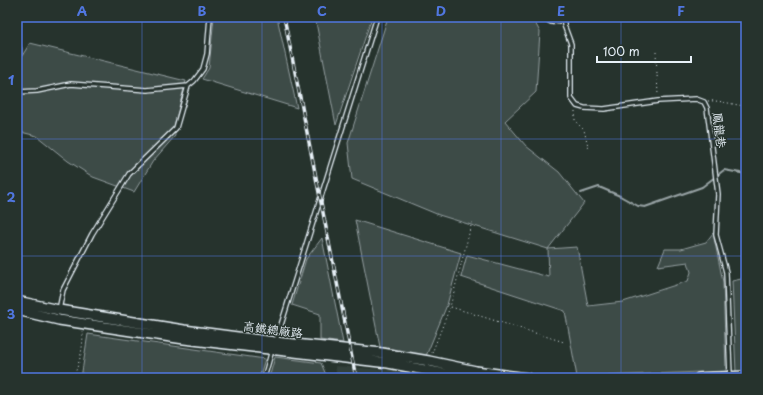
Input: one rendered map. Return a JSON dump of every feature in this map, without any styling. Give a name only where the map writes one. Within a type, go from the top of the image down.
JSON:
[{"type":"street","name":"高鐵總廠路","points":[[17,301],[59,310],[274,346],[388,362],[467,378]]},
{"type":"street","name":"高鐵總廠路","points":[[17,310],[59,320],[184,339],[382,353],[476,371],[527,378]]},
{"type":"street","points":[[699,378],[746,376]]},
{"type":"lane","points":[[17,92],[37,91],[71,84],[147,90],[188,86],[203,69],[207,54],[210,17]]},
{"type":"lane","points":[[264,378],[377,17]]},
{"type":"lane","points":[[545,17],[548,21],[553,23],[564,18],[564,25],[571,44],[571,98],[575,104]]},
{"type":"lane","points":[[59,310],[63,290],[92,234],[129,174],[176,128],[188,86]]},
{"type":"lane","name":"鳳龍巷","points":[[575,104],[584,108],[604,109],[696,99],[704,102],[707,108],[718,194],[716,235],[726,272],[730,377]]},
{"type":"path","points":[[656,52],[658,102]]},
{"type":"path","points":[[704,102],[716,101],[732,105],[746,106]]},
{"type":"path","points":[[575,104],[575,121],[584,130],[589,150]]},
{"type":"path","points":[[429,361],[450,307],[472,222]]},
{"type":"path","points":[[450,307],[564,342]]},
{"type":"path","points":[[73,378],[79,365],[83,344],[83,331],[78,322]]},
{"type":"shaded area","points":[[214,17],[277,17],[297,108],[202,79],[209,68]]},
{"type":"shaded area","points":[[315,17],[372,17],[336,125]]},
{"type":"shaded area","points":[[388,17],[532,17],[540,32],[536,92],[505,121],[526,146],[559,172],[584,203],[548,249],[439,215],[352,179],[348,143]]},
{"type":"shaded area","points":[[17,37],[22,48],[22,56],[30,43],[186,81],[174,126],[175,136],[153,161],[134,192],[93,177],[68,161],[37,136],[17,131],[17,67],[22,57],[17,57]]},
{"type":"shaded area","points":[[355,220],[461,253],[447,305],[426,356],[380,347]]},
{"type":"shaded area","points":[[713,233],[723,282],[726,371],[577,377],[565,311],[461,277],[467,255],[549,277],[548,249],[577,247],[588,306],[623,302],[688,281],[691,272],[688,262],[658,266],[665,249],[681,249],[706,242]]},
{"type":"shaded area","points":[[322,238],[343,343],[320,340],[320,314],[292,305],[306,259]]},
{"type":"shaded area","points":[[746,278],[746,372],[736,372],[732,281]]},
{"type":"shaded area","points":[[88,334],[265,359],[259,378],[81,378]]},
{"type":"shaded area","points":[[275,357],[321,363],[326,375],[336,378],[269,378]]},
{"type":"shaded area","points":[[335,366],[405,371],[438,378],[337,378]]},
{"type":"waterway","points":[[581,193],[599,187],[638,206],[645,207],[702,187],[724,170],[746,174]]},
{"type":"railway","points":[[284,17],[356,378]]}]
